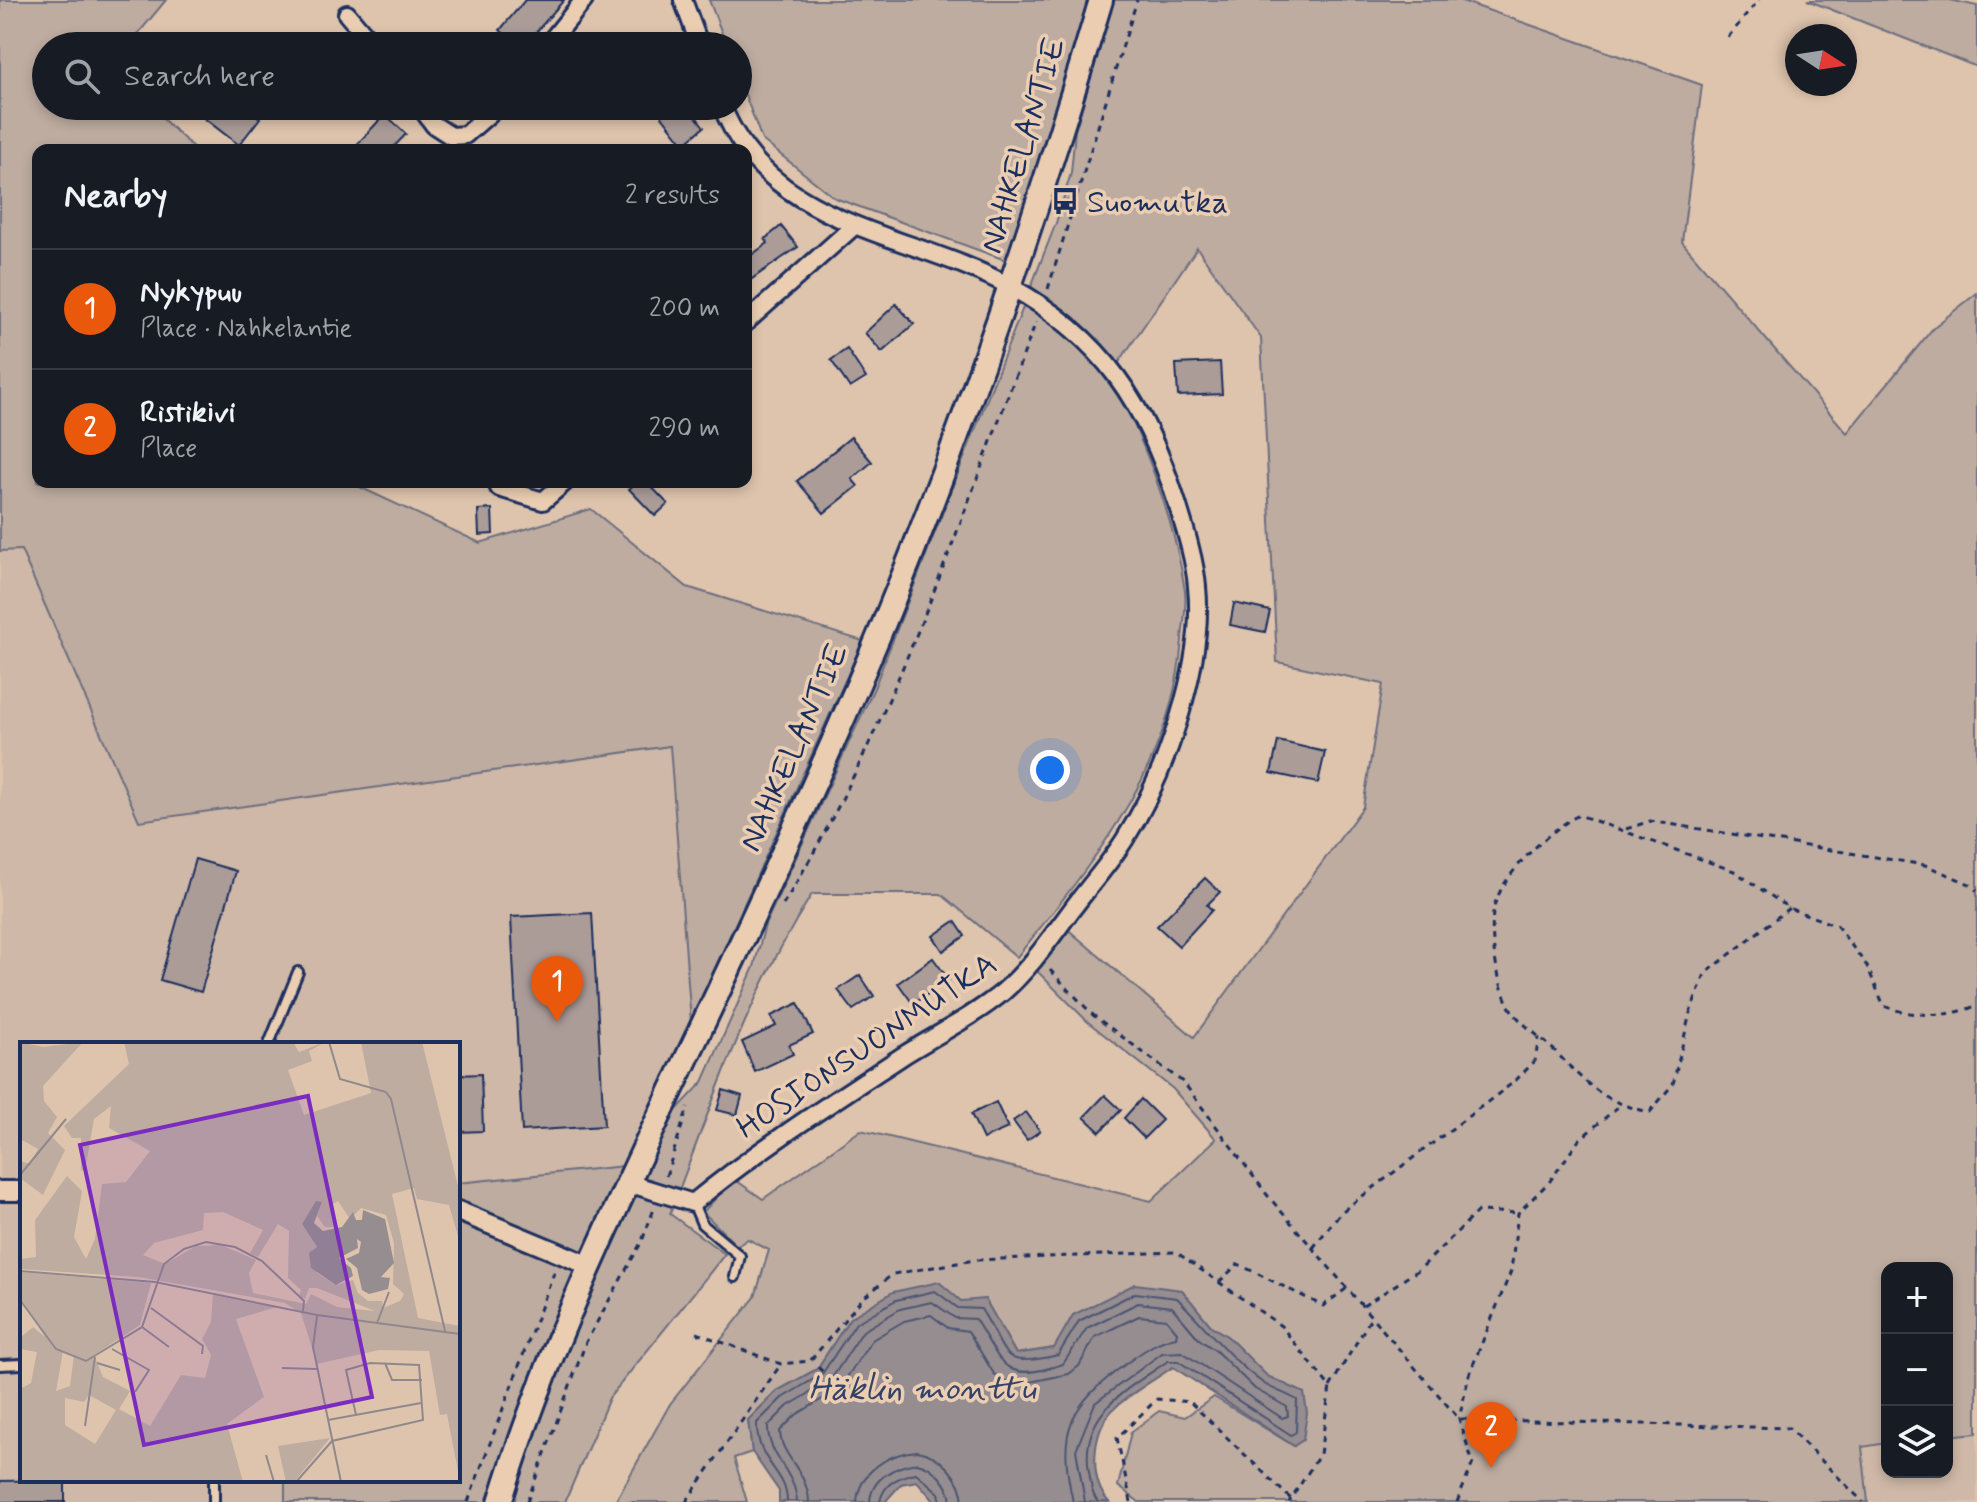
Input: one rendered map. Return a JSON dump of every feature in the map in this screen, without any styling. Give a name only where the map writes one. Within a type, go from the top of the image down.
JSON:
[{"type":"main road","name":"NAHKELANTIE","points":[[500,1502],[514,1455],[588,1265],[834,739],[923,525],[1011,286],[1101,0]]},
{"type":"street","points":[[558,32],[584,0]]},
{"type":"street","points":[[683,0],[695,32]]},
{"type":"street","points":[[347,14],[362,32]]},
{"type":"street","points":[[430,120],[451,136],[465,135],[482,120]]},
{"type":"street","name":"HOSIONSUONMUTKA","points":[[728,120],[739,144]]},
{"type":"street","name":"HOSIONSUONMUTKA","points":[[693,1203],[778,1136],[1004,991],[1036,956],[1125,839],[1169,754],[1192,665],[1198,588],[1182,519],[1158,445],[1113,369],[1074,328],[1011,286],[854,226],[806,203],[752,158]]},
{"type":"street","points":[[752,317],[854,226]]},
{"type":"street","points":[[499,488],[543,501],[558,488]]},
{"type":"street","points":[[628,1183],[693,1203]]},
{"type":"street","points":[[460,1212],[588,1265]]},
{"type":"lane","points":[[270,1042],[298,972]]},
{"type":"lane","points":[[693,1203],[702,1224],[740,1256],[735,1277]]},
{"type":"lane","points":[[0,1365],[20,1364]]},
{"type":"path","points":[[1728,37],[1759,0]]},
{"type":"path","points":[[1065,201],[1076,204]]},
{"type":"path","points":[[1789,908],[1705,974],[1690,1013],[1673,1084],[1650,1112],[1619,1106],[1582,1080],[1508,1006],[1498,973],[1492,912],[1512,873],[1560,825],[1579,815],[1626,829],[1734,871],[1789,908],[1837,926],[1867,966],[1884,1006],[1904,1014],[1967,1010],[1977,1005]]},
{"type":"path","points":[[1626,829],[1650,821],[1925,865],[1972,885],[1977,891]]},
{"type":"path","points":[[1036,956],[1093,1015],[1184,1083],[1268,1196],[1459,1419],[1473,1463],[1457,1502]]},
{"type":"path","points":[[1313,1248],[1340,1213],[1514,1082],[1535,1061],[1539,1035]]},
{"type":"path","points":[[1459,1419],[1469,1375],[1511,1271],[1518,1213],[1550,1181],[1579,1140],[1619,1106]]},
{"type":"path","points":[[1363,1306],[1420,1269],[1478,1211],[1518,1213]]},
{"type":"path","points":[[697,1333],[781,1364],[810,1361],[862,1299],[893,1274],[975,1260],[1176,1252],[1281,1326],[1330,1387]]},
{"type":"path","points":[[468,1502],[561,1254]]},
{"type":"path","points":[[1219,1282],[1238,1264],[1323,1306],[1347,1288]]},
{"type":"path","points":[[1131,1502],[1117,1438],[1157,1399],[1190,1402],[1290,1501],[1320,1454],[1330,1387],[1372,1316]]},
{"type":"path","points":[[686,1502],[781,1364]]},
{"type":"path","points":[[818,1367],[852,1401]]},
{"type":"path","points":[[1459,1419],[1789,1428],[1863,1502]]},
{"type":"shaded area","points":[[0,0],[166,0],[140,32],[32,32],[32,120],[164,120],[190,144],[32,144],[32,488],[362,488],[480,543],[591,509],[687,587],[863,641],[691,1022],[670,746],[139,821],[21,550],[0,551]]},
{"type":"shaded area","points":[[709,0],[1088,0],[1008,261],[835,198],[762,140],[752,113],[752,32],[722,32]]},
{"type":"shaded area","points":[[1114,0],[1459,0],[1702,85],[1682,242],[1847,433],[1934,327],[1977,293],[1977,1433],[1953,1435],[1953,1262],[1881,1262],[1881,1444],[1862,1447],[1868,1502],[1139,1502],[1118,1486],[1131,1432],[1159,1411],[1185,1417],[1214,1397],[1294,1446],[1304,1393],[1267,1376],[1228,1337],[1211,1326],[1182,1290],[1073,1315],[1055,1348],[1016,1354],[985,1299],[850,1318],[817,1369],[777,1391],[748,1420],[752,1452],[734,1458],[747,1502],[615,1502],[670,1404],[755,1297],[769,1250],[748,1239],[737,1246],[703,1212],[734,1179],[763,1199],[861,1130],[1151,1201],[1216,1139],[1173,1089],[1088,1022],[1034,968],[1065,927],[1194,1037],[1363,807],[1383,684],[1277,662],[1261,338],[1197,248],[1111,374],[1156,480],[1180,563],[1186,603],[1175,687],[1163,731],[1146,772],[1101,848],[1075,884],[1017,957],[941,894],[812,894],[750,1010],[670,1214],[725,1254],[609,1398],[565,1502],[285,1502],[285,1482],[460,1482],[460,1183],[624,1166],[703,1082],[754,967],[765,925],[874,688],[1056,223],[1071,173],[1075,131]]},
{"type":"shaded area","points":[[1807,0],[1950,0],[1977,6],[1977,67]]},
{"type":"shaded area","points":[[21,550],[139,821],[671,746],[691,1022],[624,1166],[460,1183],[460,1042],[20,1042],[20,1482],[285,1482],[285,1502],[0,1502],[0,551]]},
{"type":"shaded area","points":[[1977,1433],[1977,1502],[1868,1502],[1861,1447],[1881,1444],[1881,1478],[1953,1478],[1953,1435]]},
{"type":"water","name":"Häklin monttu","points":[[939,1282],[961,1301],[985,1299],[1016,1354],[1054,1348],[1073,1315],[1135,1284],[1182,1290],[1211,1326],[1228,1337],[1267,1376],[1304,1393],[1307,1413],[1303,1440],[1294,1446],[1173,1367],[1123,1401],[1104,1423],[1095,1458],[1098,1482],[1109,1502],[935,1502],[917,1481],[901,1484],[885,1502],[779,1502],[779,1491],[752,1452],[748,1420],[777,1391],[817,1369],[850,1318],[893,1292]]},
{"type":"building","points":[[525,0],[564,0],[536,32],[500,30]]},
{"type":"building","points":[[206,120],[258,120],[238,144]]},
{"type":"building","points":[[380,120],[391,120],[406,134],[397,144],[358,144]]},
{"type":"building","points":[[665,120],[699,120],[704,127],[684,144]]},
{"type":"building","points":[[781,226],[798,247],[752,279],[752,255],[768,243],[765,239]]},
{"type":"building","points":[[896,304],[914,324],[882,352],[865,333]]},
{"type":"building","points":[[847,349],[866,378],[850,388],[831,360]]},
{"type":"building","points":[[1220,362],[1222,394],[1178,396],[1176,364]]},
{"type":"building","points":[[851,437],[872,462],[852,479],[858,486],[824,513],[797,481]]},
{"type":"building","points":[[653,488],[668,504],[655,516],[629,489]]},
{"type":"building","points":[[492,509],[493,534],[479,535],[478,510]]},
{"type":"building","points":[[1234,603],[1270,611],[1265,632],[1230,625]]},
{"type":"building","points":[[1278,741],[1325,752],[1318,783],[1271,773]]},
{"type":"building","points":[[195,859],[236,871],[201,992],[160,980]]},
{"type":"building","points":[[1205,878],[1220,892],[1207,905],[1212,910],[1179,946],[1157,926]]},
{"type":"building","points":[[592,913],[604,1126],[522,1131],[511,917]]},
{"type":"building","points":[[955,921],[965,936],[943,951],[933,936]]},
{"type":"building","points":[[933,958],[949,980],[913,1004],[898,983]]},
{"type":"building","points":[[860,975],[874,996],[853,1010],[838,990]]},
{"type":"building","points":[[798,1003],[813,1034],[789,1045],[793,1054],[755,1072],[742,1042],[776,1026],[771,1016]]},
{"type":"building","points":[[481,1074],[483,1131],[460,1132],[460,1075]]},
{"type":"building","points":[[723,1090],[742,1096],[737,1115],[717,1110]]},
{"type":"building","points":[[1105,1095],[1121,1110],[1100,1132],[1084,1117]]},
{"type":"building","points":[[1141,1099],[1162,1120],[1144,1138],[1124,1118]]},
{"type":"building","points":[[996,1102],[1008,1128],[983,1139],[971,1114]]},
{"type":"building","points":[[1026,1112],[1040,1131],[1027,1140],[1013,1121]]},
{"type":"building","points":[[0,1481],[65,1482],[65,1502],[0,1502]]},
{"type":"place","name":"Suomutka","points":[[1065,201]]},
{"type":"place","name":"Nykypuu","points":[[557,1022]]},
{"type":"place","name":"Ristikivi","points":[[1491,1468]]}]
